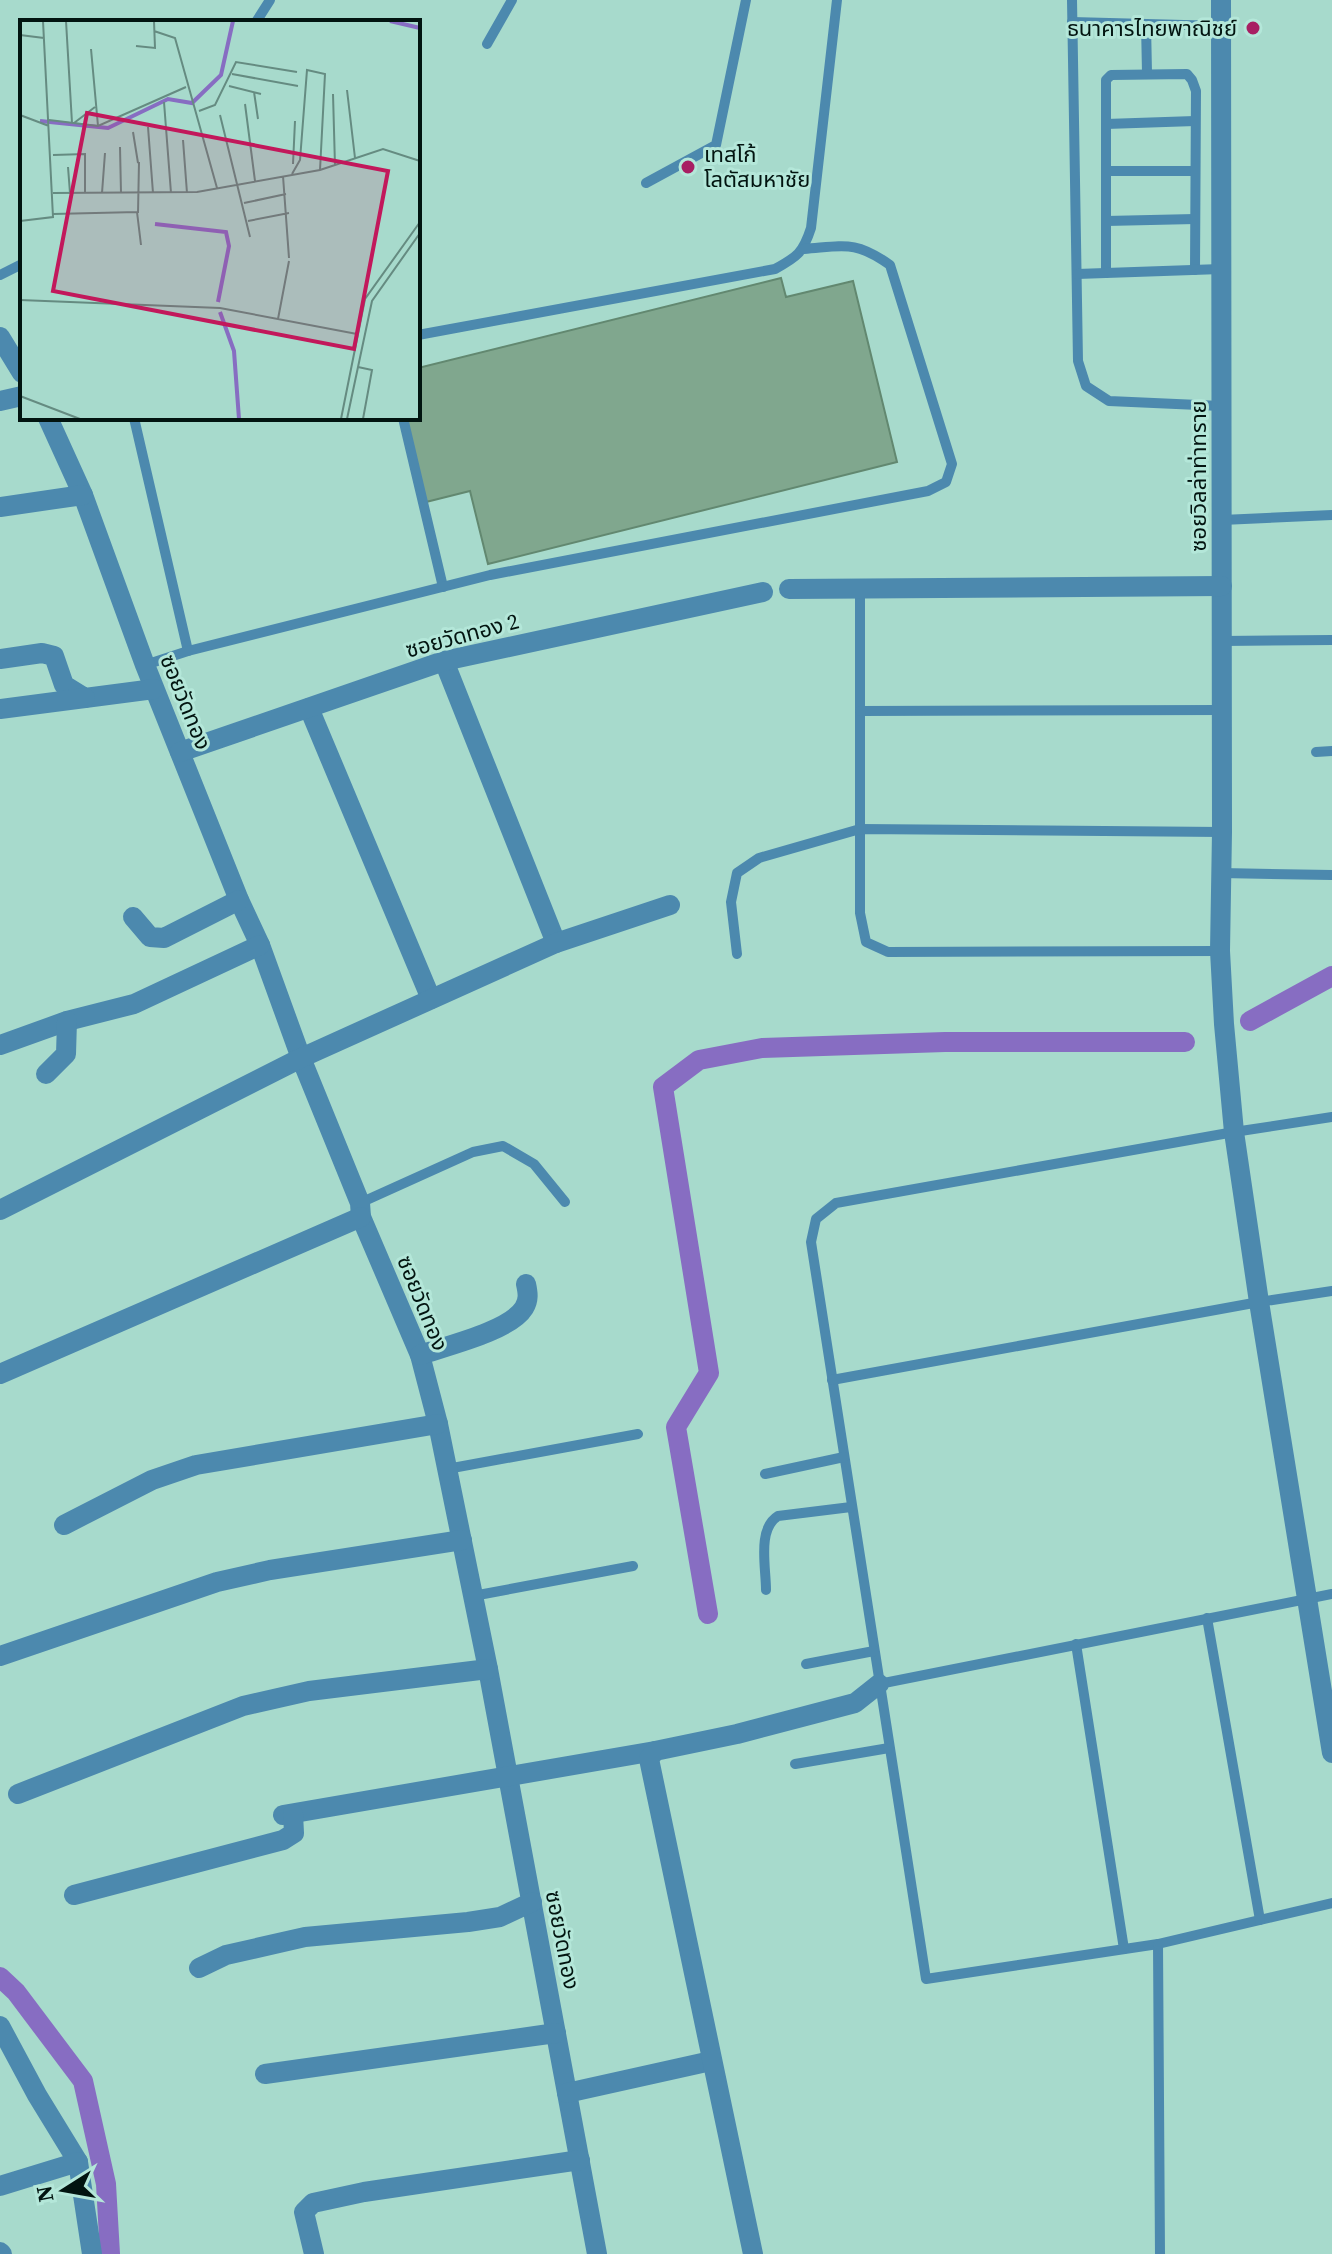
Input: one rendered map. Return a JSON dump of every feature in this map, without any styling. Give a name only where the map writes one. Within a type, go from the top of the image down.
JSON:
[{"type":"street","name":"ซอยวิลล่าท่าทราย","points":[[1221,0],[1220,951],[1234,1132],[1332,1753]]},
{"type":"street","points":[[0,337],[20,370]]},
{"type":"street","points":[[0,401],[20,396]]},
{"type":"street","name":"ซอยวัดทอง","points":[[49,420],[83,495],[154,689],[260,945],[360,1210],[420,1355],[438,1424],[488,1669],[597,2254]]},
{"type":"street","points":[[0,507],[83,495]]},
{"type":"street","points":[[789,589],[1222,586]]},
{"type":"street","name":"ซอยวัดทอง 2","points":[[180,752],[444,661],[763,592]]},
{"type":"street","points":[[0,659],[42,653],[54,656],[64,685],[85,698]]},
{"type":"street","points":[[444,661],[556,943]]},
{"type":"street","points":[[0,709],[154,689]]},
{"type":"street","points":[[309,708],[431,999]]},
{"type":"street","points":[[133,917],[150,937],[164,938],[239,900]]},
{"type":"street","points":[[0,1210],[301,1058],[556,943],[670,905]]},
{"type":"street","points":[[0,1045],[67,1021],[134,1004],[260,945]]},
{"type":"street","points":[[46,1074],[66,1054],[67,1021]]},
{"type":"street","points":[[0,1374],[360,1210]]},
{"type":"street","points":[[420,1355],[509,1322],[523,1310],[528,1295],[526,1284]]},
{"type":"street","points":[[64,1525],[152,1480],[196,1465],[438,1424]]},
{"type":"street","points":[[0,1656],[217,1582],[270,1570],[462,1540]]},
{"type":"street","points":[[18,1794],[243,1706],[309,1691],[488,1669]]},
{"type":"street","points":[[74,1895],[283,1840],[294,1833],[288,1814],[737,1734],[855,1703],[879,1684]]},
{"type":"street","points":[[655,1751],[649,1759],[753,2254]]},
{"type":"street","points":[[199,1968],[226,1955],[305,1937],[468,1922],[500,1917],[532,1902]]},
{"type":"street","points":[[0,2026],[78,2162],[92,2254]]},
{"type":"street","points":[[265,2074],[556,2033]]},
{"type":"street","points":[[567,2093],[711,2061]]},
{"type":"street","points":[[314,2254],[304,2212],[313,2203],[364,2192],[580,2160]]},
{"type":"street","points":[[0,2186],[78,2162]]},
{"type":"lane","points":[[257,20],[270,0]]},
{"type":"lane","points":[[487,44],[512,0]]},
{"type":"lane","points":[[646,183],[716,145],[746,0]]},
{"type":"lane","points":[[420,335],[775,269],[793,259],[804,249],[811,228],[837,0]]},
{"type":"lane","points":[[1072,0],[1078,361],[1086,386],[1109,401],[1221,406]]},
{"type":"lane","points":[[1072,22],[1221,26]]},
{"type":"lane","points":[[1146,24],[1147,73]]},
{"type":"lane","points":[[1106,273],[1106,80],[1111,75],[1147,73],[1187,74],[1196,91],[1195,270]]},
{"type":"lane","points":[[1106,124],[1195,121]]},
{"type":"lane","points":[[1106,171],[1195,171]]},
{"type":"lane","points":[[1106,221],[1195,219]]},
{"type":"lane","points":[[145,665],[188,651],[490,575],[928,491],[946,482],[952,464],[890,265],[871,252],[852,245],[804,249]]},
{"type":"lane","points":[[0,275],[20,265]]},
{"type":"lane","points":[[1077,274],[1221,269]]},
{"type":"lane","points":[[134,420],[188,651]]},
{"type":"lane","points":[[403,420],[443,587]]},
{"type":"lane","points":[[1222,520],[1332,515]]},
{"type":"lane","points":[[860,589],[860,913],[866,942],[888,952],[1220,951]]},
{"type":"lane","points":[[1222,641],[1332,640]]},
{"type":"lane","points":[[860,711],[1222,710]]},
{"type":"lane","points":[[1316,752],[1332,751]]},
{"type":"lane","points":[[737,954],[731,902],[737,873],[759,858],[860,829],[1222,832]]},
{"type":"lane","points":[[1221,873],[1332,875]]},
{"type":"lane","points":[[1332,1117],[836,1203],[816,1219],[811,1242],[926,1979],[1158,1944],[1332,1903]]},
{"type":"lane","points":[[360,1210],[473,1152],[503,1146],[534,1164],[565,1202]]},
{"type":"lane","points":[[832,1380],[1332,1291]]},
{"type":"lane","points":[[447,1469],[638,1434]]},
{"type":"lane","points":[[765,1474],[844,1457]]},
{"type":"lane","points":[[766,1590],[765,1533],[769,1522],[778,1516],[851,1507]]},
{"type":"lane","points":[[473,1596],[633,1566]]},
{"type":"lane","points":[[879,1684],[1332,1594]]},
{"type":"lane","points":[[1207,1618],[1260,1920]]},
{"type":"lane","points":[[1076,1644],[1124,1949]]},
{"type":"lane","points":[[806,1664],[874,1651]]},
{"type":"lane","points":[[795,1764],[889,1748]]},
{"type":"lane","points":[[1158,1944],[1160,2254]]},
{"type":"building","points":[[781,278],[786,297],[853,281],[897,462],[488,564],[470,491],[426,502],[406,420],[420,420],[420,368]]},
{"type":"waterway","points":[[1250,1021],[1332,976]]},
{"type":"waterway","points":[[708,1614],[676,1427],[709,1373],[663,1087],[699,1060],[762,1048],[945,1042],[1185,1042]]},
{"type":"waterway","points":[[0,1977],[16,1992],[83,2081],[106,2184],[110,2254]]},
{"type":"place","name":"ธนาคารไทยพาณิชย์","points":[[1253,28]]},
{"type":"place","name":"เทสโก้ โลตัสมหาชัย","points":[[688,167]]}]
